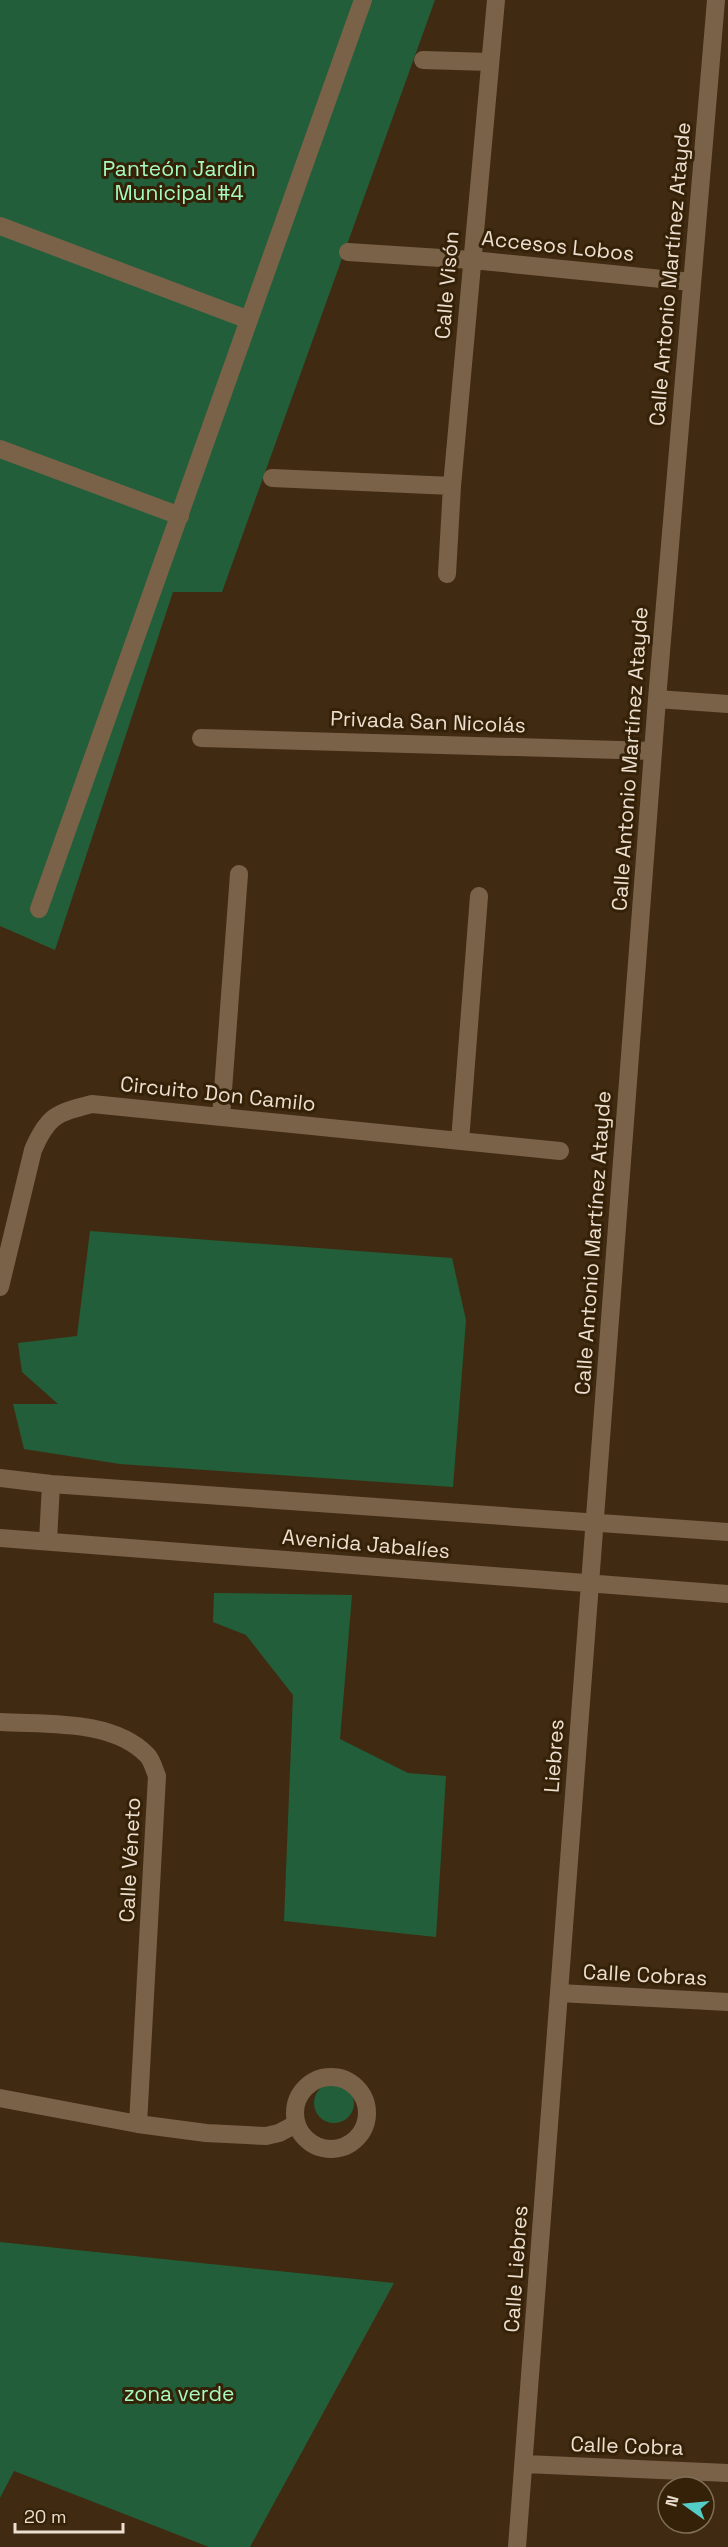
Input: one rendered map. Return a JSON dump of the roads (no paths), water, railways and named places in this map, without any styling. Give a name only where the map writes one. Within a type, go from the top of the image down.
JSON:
[{"type":"street","points":[[39,909],[363,0]]},
{"type":"street","name":"Calle Visón","points":[[447,574],[452,486],[496,0]]},
{"type":"street","name":"Calle Antonio Martínez Atayde","points":[[594,1521],[657,699],[716,0]]},
{"type":"street","points":[[423,60],[490,62]]},
{"type":"street","points":[[0,226],[249,320]]},
{"type":"street","name":"Accesos Lobos","points":[[348,252],[472,260],[692,282]]},
{"type":"street","points":[[0,449],[180,516]]},
{"type":"street","points":[[272,478],[452,486]]},
{"type":"street","points":[[657,699],[728,704]]},
{"type":"street","name":"Privada San Nicolás","points":[[201,738],[653,751]]},
{"type":"street","points":[[221,1117],[239,874]]},
{"type":"street","points":[[460,1141],[479,896]]},
{"type":"street","name":"Circuito Don Camilo","points":[[0,1287],[33,1150],[42,1130],[60,1112],[92,1104],[561,1151]]},
{"type":"street","name":"Avenida Jabalíes","points":[[0,1478],[51,1484],[728,1532]]},
{"type":"street","points":[[48,1541],[51,1484]]},
{"type":"street","name":"Liebres","points":[[559,1993],[594,1521]]},
{"type":"street","name":"Avenida Jabalíes","points":[[0,1538],[728,1594]]},
{"type":"street","name":"Calle Véneto","points":[[0,1722],[88,1728],[126,1739],[149,1756],[157,1776],[138,2124]]},
{"type":"street","name":"Calle Cobras","points":[[559,1993],[728,2002]]},
{"type":"street","name":"Calle Liebres","points":[[517,2547],[559,1993]]},
{"type":"street","points":[[326,2077],[348,2080],[364,2096],[367,2119],[363,2131],[355,2141],[344,2147],[332,2149],[319,2147],[308,2141],[296,2124],[299,2097],[305,2087],[315,2081],[326,2077]]},
{"type":"street","points":[[0,2098],[138,2124],[206,2133],[266,2136],[279,2133],[296,2124]]},
{"type":"street","name":"Calle Cobra","points":[[525,2464],[728,2473]]},
{"type":"park label","name":"Panteón Jardin Municipal #4","points":[[179,181]]},
{"type":"park label","name":"zona verde","points":[[179,2394]]}]
